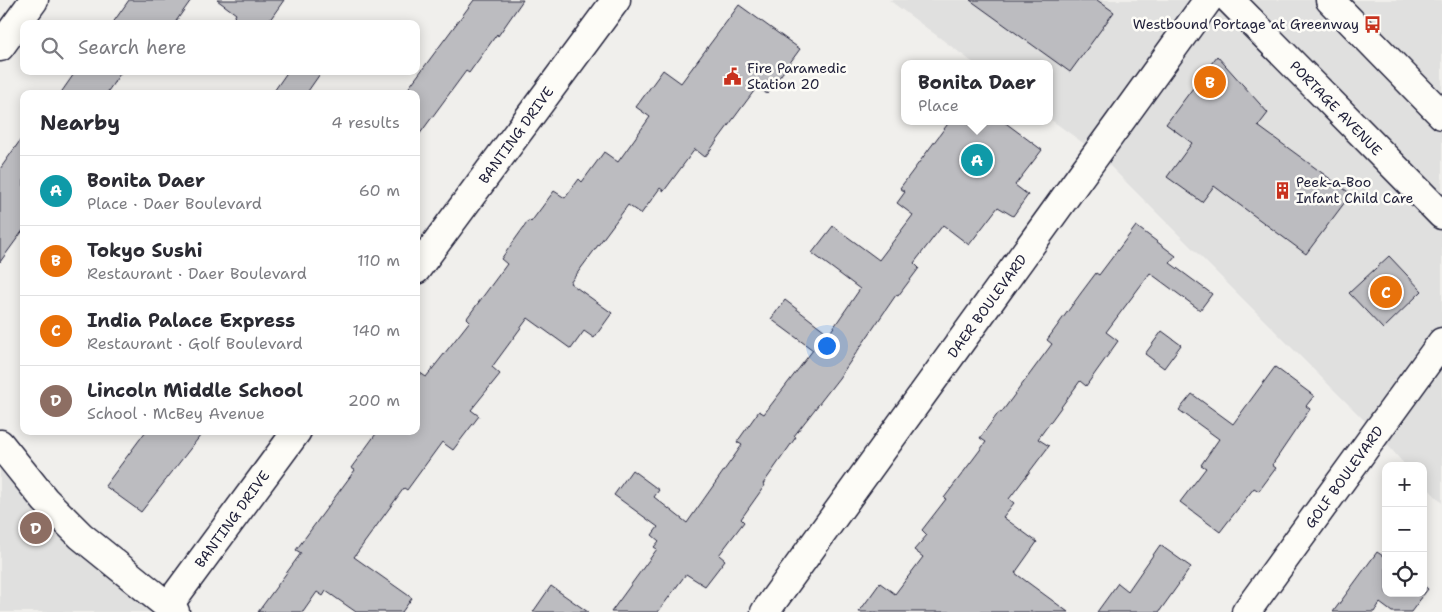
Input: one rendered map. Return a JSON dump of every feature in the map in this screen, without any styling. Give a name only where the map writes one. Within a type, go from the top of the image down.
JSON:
[{"type":"main road","points":[[0,47],[34,0]]},
{"type":"main road","name":"BANTING DRIVE","points":[[420,265],[616,0]]},
{"type":"main road","name":"DAER BOULEVARD","points":[[765,612],[1208,0]]},
{"type":"main road","name":"PORTAGE AVENUE","points":[[1230,0],[1442,215]]},
{"type":"main road","points":[[1330,0],[1442,116]]},
{"type":"main road","name":"GOLF BOULEVARD","points":[[1246,612],[1442,342]]},
{"type":"main road","name":"BANTING DRIVE","points":[[171,609],[294,435]]},
{"type":"main road","points":[[0,444],[45,500],[81,536],[171,609]]},
{"type":"shaded area","points":[[889,0],[1442,0],[1442,503],[1427,487],[1427,462],[1402,462],[1377,433],[1097,153],[1053,121],[1053,60],[970,60]]},
{"type":"shaded area","points":[[0,444],[175,612],[0,612]]},
{"type":"building","points":[[129,0],[191,0],[177,20],[115,20]]},
{"type":"building","points":[[217,0],[284,0],[270,20],[232,20],[236,14]]},
{"type":"building","points":[[474,0],[523,0],[498,36],[497,34],[469,73],[466,71],[420,134],[420,90],[407,90]]},
{"type":"building","points":[[970,0],[1097,0],[1114,12],[1070,72]]},
{"type":"building","points":[[739,5],[800,49],[767,94],[757,87],[705,157],[695,149],[664,191],[660,188],[641,214],[628,205],[570,283],[612,313],[594,338],[584,331],[571,349],[528,318],[492,367],[500,374],[471,410],[479,416],[453,450],[442,442],[407,490],[404,488],[354,557],[412,598],[402,612],[356,612],[326,591],[323,596],[317,592],[303,612],[258,612],[301,553],[296,550],[355,470],[351,468],[375,435],[420,435],[420,373],[426,377],[470,321],[467,318],[507,264],[501,259],[529,220],[531,222],[554,191],[565,198],[579,179],[582,182],[604,152],[618,162],[650,117],[636,107],[663,70],[681,83]]},
{"type":"building","points":[[1217,56],[1268,113],[1258,126],[1351,194],[1306,254],[1214,186],[1202,202],[1167,177],[1192,143],[1166,124]]},
{"type":"building","points":[[73,75],[119,75],[109,90],[63,90]]},
{"type":"building","points":[[285,75],[319,75],[309,90],[275,90]]},
{"type":"building","points":[[947,125],[1008,125],[1042,150],[1015,185],[1028,195],[1013,216],[998,207],[969,245],[943,225],[914,263],[919,268],[898,296],[896,295],[839,378],[794,436],[796,437],[741,519],[744,522],[719,555],[725,560],[705,586],[686,574],[658,612],[611,612],[657,549],[654,547],[659,541],[652,535],[658,527],[614,495],[632,470],[659,490],[654,497],[687,523],[742,445],[737,442],[759,411],[764,414],[813,350],[771,319],[785,300],[829,334],[860,289],[812,253],[833,226],[879,260],[913,215],[897,203],[905,192],[900,188]]},
{"type":"building","points":[[20,141],[20,234],[0,262],[0,169]]},
{"type":"building","points":[[1136,226],[1176,256],[1170,263],[1212,294],[1200,310],[1150,273],[1106,332],[1118,341],[1086,386],[1080,381],[1038,439],[1049,446],[1009,499],[1014,503],[1003,517],[1037,542],[1015,573],[1068,612],[859,612],[880,583],[895,594],[923,557],[914,550],[927,535],[922,530],[986,442],[980,438],[1052,344],[1047,340],[1081,293],[1096,273],[1099,275]]},
{"type":"building","points":[[1389,256],[1422,291],[1383,329],[1349,293]]},
{"type":"building","points":[[1162,331],[1181,345],[1164,368],[1145,354]]},
{"type":"building","points":[[1275,367],[1314,396],[1306,406],[1310,409],[1272,465],[1276,468],[1259,491],[1254,488],[1220,532],[1180,502],[1206,468],[1201,465],[1219,439],[1179,410],[1192,394],[1233,424]]},
{"type":"building","points":[[143,435],[201,435],[141,512],[105,486]]},
{"type":"building","points":[[1160,545],[1191,567],[1159,612],[1097,612],[1118,583],[1128,591]]},
{"type":"building","points":[[1377,552],[1382,555],[1382,597],[1422,597],[1411,612],[1392,612],[1380,603],[1374,612],[1333,612]]},
{"type":"building","points":[[551,586],[588,612],[533,612]]},
{"type":"place","name":"Westbound Portage at Greenway","points":[[1373,24]]},
{"type":"place","name":"Fire Paramedic Station 20","points":[[733,76]]},
{"type":"place","name":"Tokyo Sushi","points":[[1210,82]]},
{"type":"place","name":"Bonita Daer","points":[[977,160]]},
{"type":"place","name":"Peek-a-Boo Infant Child Care","points":[[1282,190]]},
{"type":"place","name":"India Palace Express","points":[[1386,292]]},
{"type":"place","name":"Lincoln Middle School","points":[[36,528]]}]
